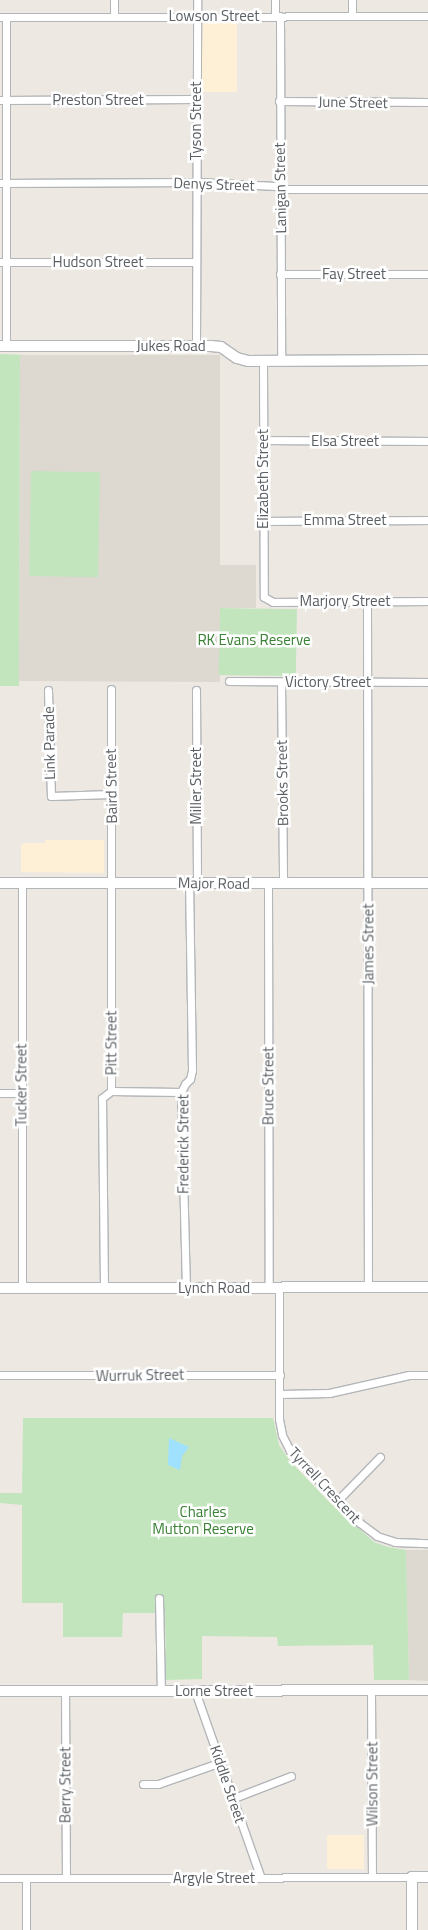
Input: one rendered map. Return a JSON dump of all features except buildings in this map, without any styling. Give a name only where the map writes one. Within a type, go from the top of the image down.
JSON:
[{"type":"street","points":[[114,0],[114,16]]},
{"type":"street","name":"Tyson Street","points":[[196,346],[197,0]]},
{"type":"street","name":"Lanigan Street","points":[[275,0],[278,16],[281,360]]},
{"type":"street","points":[[352,0],[352,16]]},
{"type":"street","points":[[3,16],[3,346]]},
{"type":"street","name":"Lowson Street","points":[[3,16],[428,16]]},
{"type":"street","name":"Preston Street","points":[[3,100],[196,99]]},
{"type":"street","name":"June Street","points":[[279,101],[428,102]]},
{"type":"street","name":"Denys Street","points":[[3,183],[196,182],[276,186],[280,189],[428,189]]},
{"type":"street","name":"Hudson Street","points":[[3,262],[196,262]]},
{"type":"street","name":"Fay Street","points":[[280,274],[428,274]]},
{"type":"street","name":"Jukes Road","points":[[3,346],[216,346],[242,360],[428,360]]},
{"type":"street","name":"Elizabeth Street","points":[[263,360],[262,520],[264,597]]},
{"type":"street","name":"Elsa Street","points":[[263,440],[428,441]]},
{"type":"street","name":"Emma Street","points":[[262,520],[428,520]]},
{"type":"street","name":"Marjory Street","points":[[264,597],[273,602],[428,602]]},
{"type":"street","name":"James Street","points":[[366,601],[368,1287]]},
{"type":"street","name":"Victory Street","points":[[229,681],[428,682]]},
{"type":"street","name":"Brooks Street","points":[[281,682],[283,883]]},
{"type":"street","name":"Baird Street","points":[[111,689],[112,883]]},
{"type":"street","name":"Link Parade","points":[[48,690],[51,796],[111,794]]},
{"type":"street","name":"Miller Street","points":[[193,883],[196,690]]},
{"type":"street","name":"Tucker Street","points":[[22,882],[22,1288]]},
{"type":"street","name":"Major Road","points":[[0,883],[428,883]]},
{"type":"street","name":"Pitt Street","points":[[104,1288],[102,1098],[111,1091],[112,883]]},
{"type":"street","name":"Frederick Street","points":[[186,1288],[181,1092],[190,1079],[192,1070],[193,883]]},
{"type":"street","name":"Bruce Street","points":[[268,884],[274,1287]]},
{"type":"street","points":[[111,1091],[181,1092]]},
{"type":"street","points":[[0,1093],[21,1093]]},
{"type":"street","name":"Tyrrell Crescent","points":[[274,1287],[280,1375],[279,1419],[282,1436],[290,1451],[360,1523],[377,1536],[395,1542],[428,1542]]},
{"type":"street","name":"Lynch Road","points":[[0,1288],[428,1287]]},
{"type":"street","name":"Wurruk Street","points":[[0,1375],[280,1375]]},
{"type":"street","points":[[280,1394],[330,1393],[409,1375],[428,1375]]},
{"type":"street","points":[[338,1500],[380,1457]]},
{"type":"street","points":[[159,1598],[161,1691]]},
{"type":"street","name":"Lorne Street","points":[[0,1691],[428,1690]]},
{"type":"street","name":"Berry Street","points":[[65,1691],[66,1878]]},
{"type":"street","name":"Kiddle Street","points":[[195,1691],[261,1878]]},
{"type":"street","name":"Wilson Street","points":[[371,1691],[372,1877]]},
{"type":"street","points":[[143,1784],[158,1784],[221,1762]]},
{"type":"street","points":[[234,1798],[291,1776]]},
{"type":"street","points":[[412,1877],[412,1930]]},
{"type":"street","name":"Argyle Street","points":[[0,1878],[428,1877]]},
{"type":"street","points":[[26,1878],[26,1930]]},
{"type":"shaded area","points":[[237,19],[237,92],[199,92],[200,22],[206,20]]},
{"type":"shaded area","points":[[20,355],[220,355],[220,565],[256,565],[256,608],[220,608],[220,682],[19,681]]},
{"type":"shaded area","points":[[45,840],[104,840],[104,873],[21,872],[21,846],[24,843],[45,843]]},
{"type":"shaded area","points":[[406,1550],[428,1550],[428,1681],[409,1680]]},
{"type":"shaded area","points":[[327,1835],[364,1835],[364,1869],[327,1869]]},
{"type":"green space","points":[[0,354],[23,355],[20,356],[19,686],[0,686]]},
{"type":"green space","points":[[31,471],[100,472],[98,577],[29,576]]},
{"type":"green space","name":"RK Evans Reserve","points":[[220,608],[297,609],[296,676],[219,675]]},
{"type":"green space","name":"Charles Mutton Reserve","points":[[23,1418],[273,1418],[279,1445],[290,1461],[332,1505],[374,1542],[406,1550],[409,1680],[374,1680],[373,1645],[278,1646],[277,1637],[202,1636],[202,1679],[166,1680],[165,1613],[123,1613],[122,1637],[63,1637],[63,1603],[22,1603],[22,1505],[0,1503],[0,1493],[22,1493]]},
{"type":"water","points":[[169,1438],[189,1447],[182,1456],[180,1470],[168,1465]]}]
